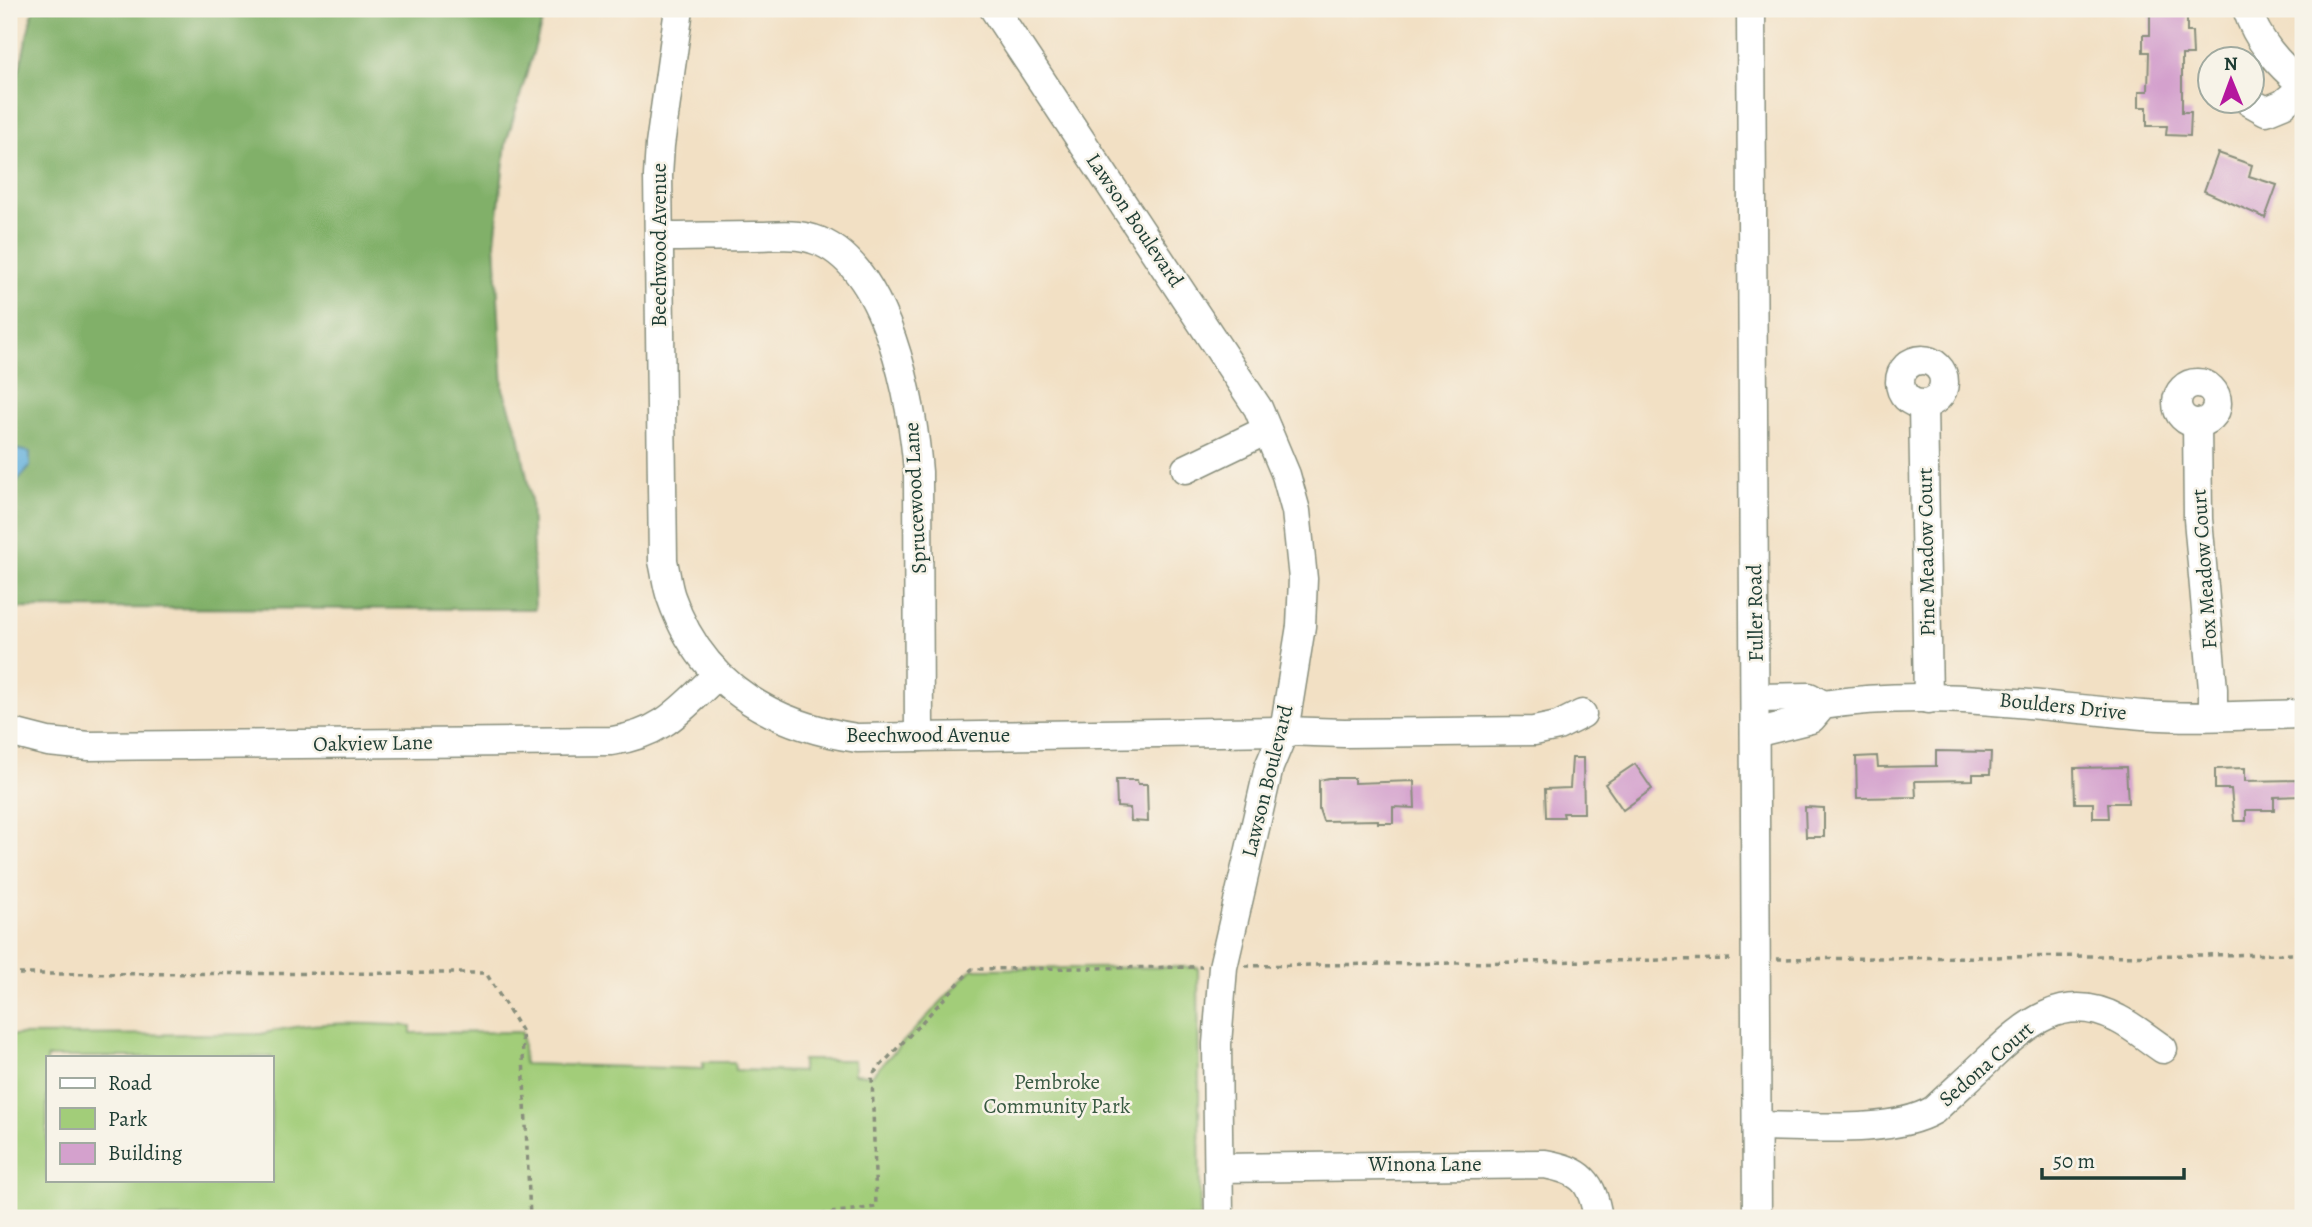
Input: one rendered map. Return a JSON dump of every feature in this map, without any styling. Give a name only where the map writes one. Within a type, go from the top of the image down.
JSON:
[{"type":"street","name":"Beechwood Avenue","points":[[679,9],[660,145],[663,561],[671,597],[692,641],[717,675],[743,696],[784,720],[830,734],[858,738],[1284,731],[1534,731],[1558,726],[1582,714]]},
{"type":"street","name":"Lawson Boulevard","points":[[994,9],[1205,324],[1258,408],[1286,475],[1296,511],[1303,579],[1301,626],[1284,731],[1269,767],[1223,967],[1217,1044],[1219,1218]]},
{"type":"street","name":"Fuller Road","points":[[1751,9],[1757,1218]]},
{"type":"street","points":[[2247,9],[2257,46]]},
{"type":"street","points":[[2266,61],[2280,66],[2303,86],[2283,103],[2266,111]]},
{"type":"street","name":"Sprucewood Lane","points":[[659,237],[808,237],[830,246],[847,259],[870,292],[887,328],[905,379],[915,438],[918,472],[919,737]]},
{"type":"street","name":"Pine Meadow Court","points":[[1923,405],[1928,699]]},
{"type":"street","name":"Fox Meadow Court","points":[[2197,423],[2198,519],[2213,715]]},
{"type":"street","points":[[1186,468],[1267,430]]},
{"type":"street","name":"Oakview Lane","points":[[9,733],[48,742],[89,746],[612,741],[636,738],[670,720],[717,675]]},
{"type":"street","name":"Boulders Drive","points":[[1755,698],[1809,697],[1823,705],[1869,700],[1986,699],[2145,715],[2303,714]]},
{"type":"street","name":"Boulders Drive","points":[[1755,733],[1811,719],[1823,705]]},
{"type":"street","name":"Sedona Court","points":[[1757,1126],[1877,1126],[1920,1118],[1934,1110],[2024,1027],[2043,1016],[2064,1009],[2100,1012],[2117,1018],[2163,1049]]},
{"type":"street","name":"Winona Lane","points":[[1219,1168],[1545,1164],[1566,1168],[1578,1174],[1592,1189],[1598,1218]]},
{"type":"path","points":[[791,1218],[876,1207],[872,1074],[972,969],[2303,954]]},
{"type":"path","points":[[9,974],[486,972],[522,1032],[530,1218]]},
{"type":"green space","points":[[34,9],[546,9],[506,143],[495,242],[503,389],[519,435],[531,499],[535,609],[21,608],[9,612],[9,103]]},
{"type":"green space","name":"Pembroke Community Park","points":[[1198,967],[1200,1218],[9,1218],[9,1035],[261,1034],[298,1026],[373,1024],[411,1026],[411,1033],[522,1032],[524,1064],[703,1069],[703,1062],[734,1062],[735,1070],[802,1072],[802,1060],[854,1060],[854,1074],[872,1075],[972,969]]},
{"type":"water","points":[[9,448],[30,452],[30,467],[9,491]]},
{"type":"building","points":[[2150,9],[2187,9],[2187,32],[2192,32],[2193,55],[2182,55],[2182,112],[2191,112],[2190,136],[2166,135],[2167,126],[2147,126],[2147,107],[2139,107],[2139,91],[2148,91],[2149,52],[2143,52],[2143,35],[2150,35]]},
{"type":"building","points":[[2218,153],[2252,165],[2249,176],[2277,185],[2265,218],[2204,191]]},
{"type":"building","points":[[1936,751],[1991,752],[1990,774],[1973,774],[1973,780],[1915,781],[1916,797],[1857,798],[1856,757],[1877,756],[1878,767],[1936,766]]},
{"type":"building","points":[[1572,758],[1583,758],[1584,813],[1563,813],[1564,817],[1546,817],[1545,789],[1570,788]]},
{"type":"building","points":[[1635,764],[1652,789],[1623,810],[1605,784]]},
{"type":"building","points":[[2126,767],[2128,803],[2108,803],[2109,818],[2093,818],[2093,803],[2075,803],[2074,768]]},
{"type":"building","points":[[2245,768],[2245,781],[2303,780],[2303,796],[2274,797],[2274,810],[2246,810],[2246,821],[2234,821],[2231,789],[2215,789],[2215,769]]},
{"type":"building","points":[[1354,778],[1354,783],[1414,781],[1415,808],[1393,807],[1393,823],[1378,823],[1378,820],[1323,821],[1319,809],[1319,780]]},
{"type":"building","points":[[1116,780],[1137,780],[1138,784],[1147,784],[1148,822],[1131,821],[1130,808],[1117,807]]},
{"type":"building","points":[[1805,807],[1824,808],[1824,837],[1806,837]]}]
